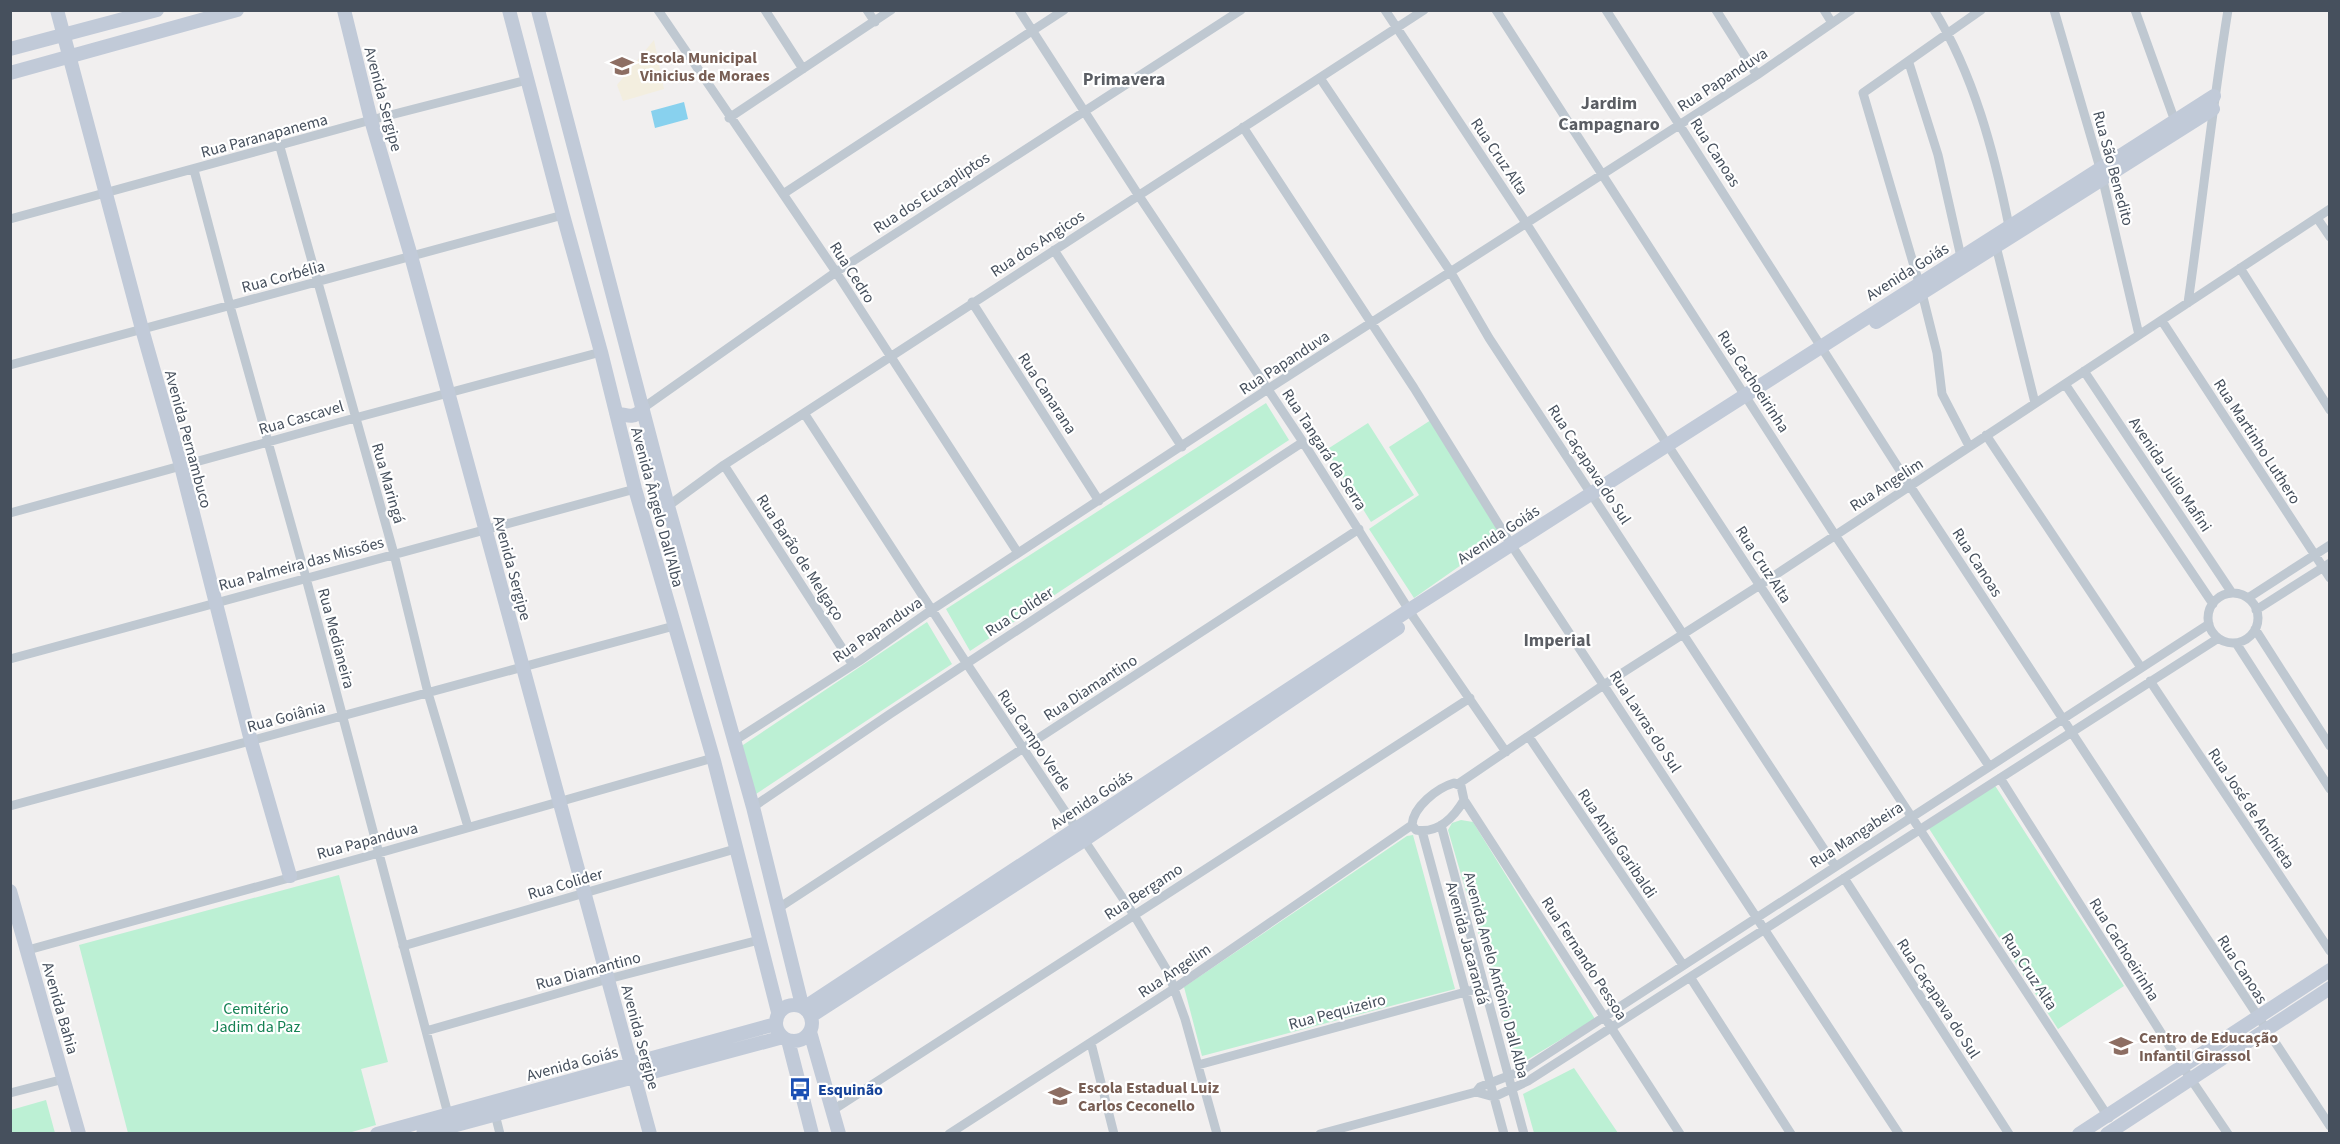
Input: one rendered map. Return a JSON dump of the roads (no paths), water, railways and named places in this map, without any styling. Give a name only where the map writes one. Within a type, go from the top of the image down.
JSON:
[{"type":"street","name":"Avenida Pernambuco","points":[[57,10],[181,466],[251,741],[290,876]]},
{"type":"street","points":[[10,49],[157,10]]},
{"type":"street","points":[[10,73],[237,10]]},
{"type":"street","name":"Avenida Sergipe","points":[[344,10],[371,120],[411,256],[650,1134]]},
{"type":"street","name":"Avenida Ângelo Dall'Alba","points":[[509,10],[601,352],[635,489],[713,758],[777,1018]]},
{"type":"street","name":"Avenida Ângelo Dall'Alba","points":[[538,10],[668,506],[753,807],[777,909],[806,1009]]},
{"type":"street","name":"Rua Cedro","points":[[658,10],[729,118],[836,272],[1018,553]]},
{"type":"street","points":[[765,10],[803,69]]},
{"type":"street","points":[[867,10],[875,22]]},
{"type":"street","points":[[729,118],[891,10]]},
{"type":"street","name":"Rua Tangará da Serra","points":[[1019,10],[1303,442],[1411,614],[1506,752]]},
{"type":"street","points":[[783,194],[1064,10]]},
{"type":"street","name":"Rua dos Eucapliptos","points":[[643,408],[836,272],[1241,10]]},
{"type":"street","name":"Rua Cruz Alta","points":[[1385,10],[1526,223],[1669,448],[2107,1115],[2114,1132]]},
{"type":"street","name":"Rua dos Angicos","points":[[668,506],[724,465],[972,302],[1424,10]]},
{"type":"street","name":"Rua Cachoeirinha","points":[[1496,10],[1835,535],[1989,766]]},
{"type":"street","name":"Rua Canoas","points":[[1606,10],[1681,124],[1910,486],[2330,1126]]},
{"type":"street","points":[[1716,10],[1757,75]]},
{"type":"street","points":[[1824,10],[1832,23]]},
{"type":"street","name":"Rua Papanduva","points":[[734,741],[853,665],[933,609],[1268,389],[1757,75],[1851,10]]},
{"type":"street","points":[[1934,10],[1949,34],[1970,85],[1997,167],[2009,226]]},
{"type":"street","points":[[1970,446],[1942,394],[1937,353],[1920,288],[1863,93],[1909,63],[1981,10]]},
{"type":"street","name":"Rua São Benedito","points":[[2054,10],[2102,174],[2139,335]]},
{"type":"street","points":[[2135,10],[2177,126]]},
{"type":"street","points":[[2188,303],[2208,159],[2213,103],[2228,10]]},
{"type":"street","points":[[1909,63],[1938,155],[1961,257]]},
{"type":"street","name":"Rua Caçapava do Sul","points":[[1320,78],[1450,271],[1489,338],[1835,866]]},
{"type":"street","name":"Rua Paranapanema","points":[[10,219],[280,147],[371,120],[527,80]]},
{"type":"street","name":"Avenida Goiás","points":[[806,1009],[1080,834],[1411,614],[1594,496],[1920,288],[1996,246],[2213,103]]},
{"type":"street","name":"Rua Lavras do Sul","points":[[1244,127],[1514,549],[1899,1134]]},
{"type":"street","name":"Rua Maringá","points":[[280,147],[394,554],[428,693],[468,826]]},
{"type":"street","name":"Rua Medianeira","points":[[194,170],[306,578],[448,1114]]},
{"type":"street","name":"Avenida Goiás","points":[[1920,288],[1961,257],[2009,226],[2102,174]]},
{"type":"street","name":"Rua Angelim","points":[[949,1134],[1175,988],[1412,825],[1415,812],[1423,803],[1448,785],[1458,784],[1605,684],[1760,585],[2330,209]]},
{"type":"street","name":"Rua Corbélia","points":[[10,365],[563,215]]},
{"type":"street","points":[[2317,218],[2330,237]]},
{"type":"street","points":[[1996,246],[2036,403]]},
{"type":"street","points":[[1054,250],[1182,447]]},
{"type":"street","points":[[2240,268],[2330,410]]},
{"type":"street","name":"Rua Canarana","points":[[972,302],[1099,501]]},
{"type":"street","points":[[591,317],[601,309],[610,308],[618,313]]},
{"type":"street","name":"Rua Martinho Luthero","points":[[2162,321],[2315,555],[2326,565],[2330,578]]},
{"type":"street","name":"Rua Cascavel","points":[[10,513],[601,352]]},
{"type":"street","name":"Avenida Julio Mafini","points":[[2084,371],[2232,593]]},
{"type":"street","points":[[2065,384],[2212,604]]},
{"type":"street","points":[[616,413],[630,417],[643,408]]},
{"type":"street","name":"Rua Campo Verde","points":[[804,413],[1134,915],[1168,972],[1175,988],[1217,1134]]},
{"type":"street","points":[[1986,435],[2140,666]]},
{"type":"street","name":"Rua Colider","points":[[753,807],[1303,442]]},
{"type":"street","name":"Rua Barão de Melgaço","points":[[724,465],[853,665]]},
{"type":"street","name":"Rua Palmeira das Missões","points":[[10,659],[635,489]]},
{"type":"street","name":"Rua Diamantino","points":[[777,909],[1359,529]]},
{"type":"street","points":[[2248,598],[2330,545]]},
{"type":"street","points":[[2256,610],[2326,565]]},
{"type":"street","points":[[2232,593],[2248,598],[2258,616],[2255,629],[2244,640],[2236,643],[2217,639],[2208,624],[2208,613],[2212,604],[2218,598],[2232,593]]},
{"type":"street","name":"Rua Mangabeira","points":[[1476,1092],[1480,1087],[1521,1071],[2140,666],[2208,624]]},
{"type":"street","name":"Rua Goiânia","points":[[10,806],[674,626]]},
{"type":"street","points":[[2255,629],[2330,746]]},
{"type":"street","name":"Rua Mangabeira","points":[[1494,1097],[1527,1082],[1612,1029],[2217,639]]},
{"type":"street","points":[[2236,643],[2330,789]]},
{"type":"street","name":"Rua José de Anchieta","points":[[2150,681],[2330,951]]},
{"type":"street","name":"Rua Bergamo","points":[[833,1110],[1470,699]]},
{"type":"street","name":"Rua Anita Garibaldi","points":[[1529,737],[1683,965]]},
{"type":"street","name":"Rua Papanduva","points":[[28,950],[713,758]]},
{"type":"street","name":"Rua Cachoeirinha","points":[[2000,778],[2182,1066],[2228,1134]]},
{"type":"street","name":"Rua Fernando Pessoa","points":[[1458,784],[1464,800],[1680,1134]]},
{"type":"street","points":[[1412,825],[1416,830],[1422,831],[1441,825],[1453,817],[1464,800]]},
{"type":"street","points":[[724,801],[738,812],[753,807]]},
{"type":"street","name":"Avenida Anelo Antônio Dall Alba","points":[[1441,825],[1524,1134]]},
{"type":"street","name":"Avenida Jacarandá","points":[[1422,831],[1504,1134]]},
{"type":"street","name":"Rua Colider","points":[[403,946],[735,849]]},
{"type":"street","name":"Rua Caçapava do Sul","points":[[1844,878],[2009,1134]]},
{"type":"street","name":"Avenida Bahia","points":[[10,891],[79,1134]]},
{"type":"street","name":"Rua Diamantino","points":[[426,1031],[608,979],[759,940]]},
{"type":"street","points":[[2079,1134],[2330,970]]},
{"type":"street","points":[[1690,977],[1791,1134]]},
{"type":"street","name":"Rua Pequizeiro","points":[[1198,1065],[1484,987]]},
{"type":"street","points":[[2114,1132],[2191,1078],[2330,988]]},
{"type":"street","points":[[785,1039],[799,1041],[810,1032],[813,1024],[806,1009],[790,1005],[777,1018],[812,1134]]},
{"type":"street","name":"Avenida Goiás","points":[[423,1134],[495,1114],[633,1070],[777,1018]]},
{"type":"street","points":[[810,1032],[839,1134]]},
{"type":"street","name":"Avenida Goiás","points":[[377,1134],[448,1114],[633,1070],[785,1039]]},
{"type":"street","points":[[1091,1043],[1114,1134]]},
{"type":"street","points":[[10,1093],[64,1079]]},
{"type":"street","points":[[1320,1134],[1476,1092],[1494,1097]]},
{"type":"street","points":[[495,1114],[500,1134]]},
{"type":"water","points":[[684,102],[688,119],[655,128],[651,111]]},
{"type":"place","name":"Escola Municipal Vinicius de Moraes","points":[[622,66]]},
{"type":"place","name":"Centro de Educação Infantil Girassol","points":[[2121,1046]]},
{"type":"place","name":"Esquinão","points":[[800,1089]]},
{"type":"place","name":"Escola Estadual Luiz Carlos Ceconello","points":[[1060,1096]]},
{"type":"district","name":"Primavera","points":[[1124,79]]},
{"type":"district","name":"Jardim Campagnaro","points":[[1609,113]]},
{"type":"district","name":"Imperial","points":[[1557,640]]},
{"type":"park label","name":"Cemitério Jadim da Paz","points":[[256,1017]]}]
